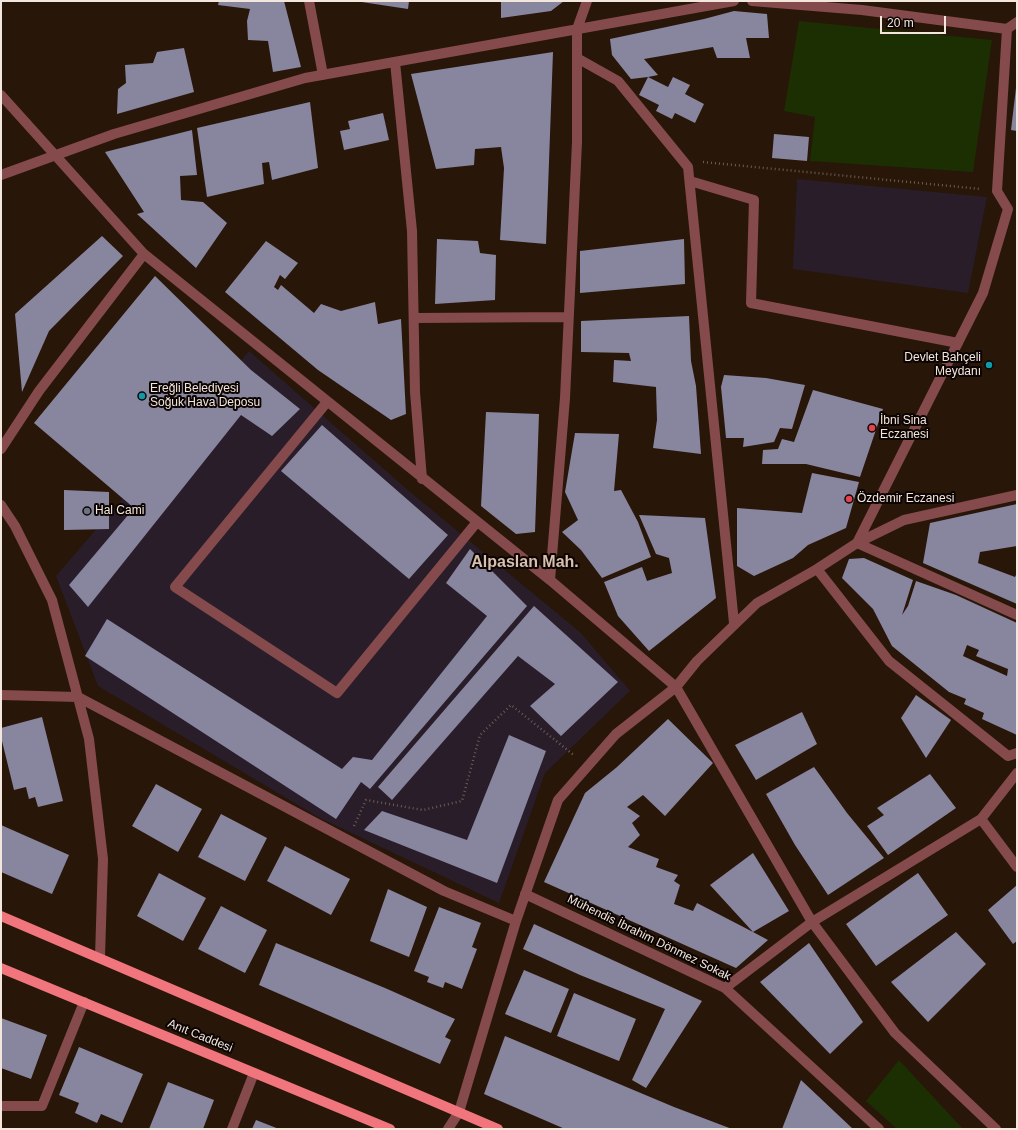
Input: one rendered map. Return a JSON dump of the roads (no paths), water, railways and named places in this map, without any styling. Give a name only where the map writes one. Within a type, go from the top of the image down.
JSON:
[{"type":"main road","points":[[1,916],[100,957],[498,1129]]},
{"type":"main road","name":"Anıt Caddesi","points":[[1,968],[390,1129]]},
{"type":"street","points":[[310,1],[323,75]]},
{"type":"street","points":[[550,580],[565,398],[577,142],[577,29],[587,1]]},
{"type":"street","points":[[1,175],[114,134],[305,78],[734,1]]},
{"type":"street","points":[[752,1],[862,10],[1007,29],[1017,22]]},
{"type":"street","points":[[857,543],[983,293],[1013,210],[997,191],[1007,29]]},
{"type":"street","points":[[577,58],[618,81],[688,167],[734,623]]},
{"type":"street","points":[[395,62],[412,231],[415,392],[422,479]]},
{"type":"street","points":[[1,95],[144,254],[422,479],[550,580],[676,687],[812,922],[895,1033],[996,1129]]},
{"type":"street","points":[[690,181],[754,200],[751,303],[958,343]]},
{"type":"street","points":[[1,449],[39,391],[144,254]]},
{"type":"street","points":[[414,318],[568,317]]},
{"type":"street","points":[[327,402],[175,587],[337,693],[477,522]]},
{"type":"street","points":[[448,1129],[458,1112],[516,921],[558,800],[616,734],[676,687],[697,661],[734,623],[757,603],[817,569],[857,543],[904,520],[1017,495]]},
{"type":"street","points":[[1,505],[15,526],[52,600],[89,739],[103,859],[100,957]]},
{"type":"street","points":[[857,543],[1017,615]]},
{"type":"street","points":[[817,569],[889,661],[1008,756],[1017,753]]},
{"type":"street","points":[[1,696],[78,697],[444,891],[516,921]]},
{"type":"street","points":[[725,988],[812,922],[980,819],[1017,773]]},
{"type":"street","points":[[980,819],[1017,867]]},
{"type":"street","name":"Mühendis İbrahim Dönmez Sokak","points":[[525,894],[725,988],[879,1129]]},
{"type":"street","points":[[1,1106],[42,1106],[84,1002]]},
{"type":"street","points":[[232,1129],[254,1073]]},
{"type":"place","name":"Devlet Bahçeli Meydanı","points":[[989,365]]},
{"type":"place","name":"Ereğli Belediyesi Soğuk Hava Deposu","points":[[142,396]]},
{"type":"place","name":"İbni Sina Eczanesi","points":[[872,428]]},
{"type":"place","name":"Özdemir Eczanesi","points":[[849,499]]},
{"type":"place","name":"Hal Cami","points":[[87,511]]},
{"type":"district","name":"Alpaslan Mah.","points":[[525,563]]}]
